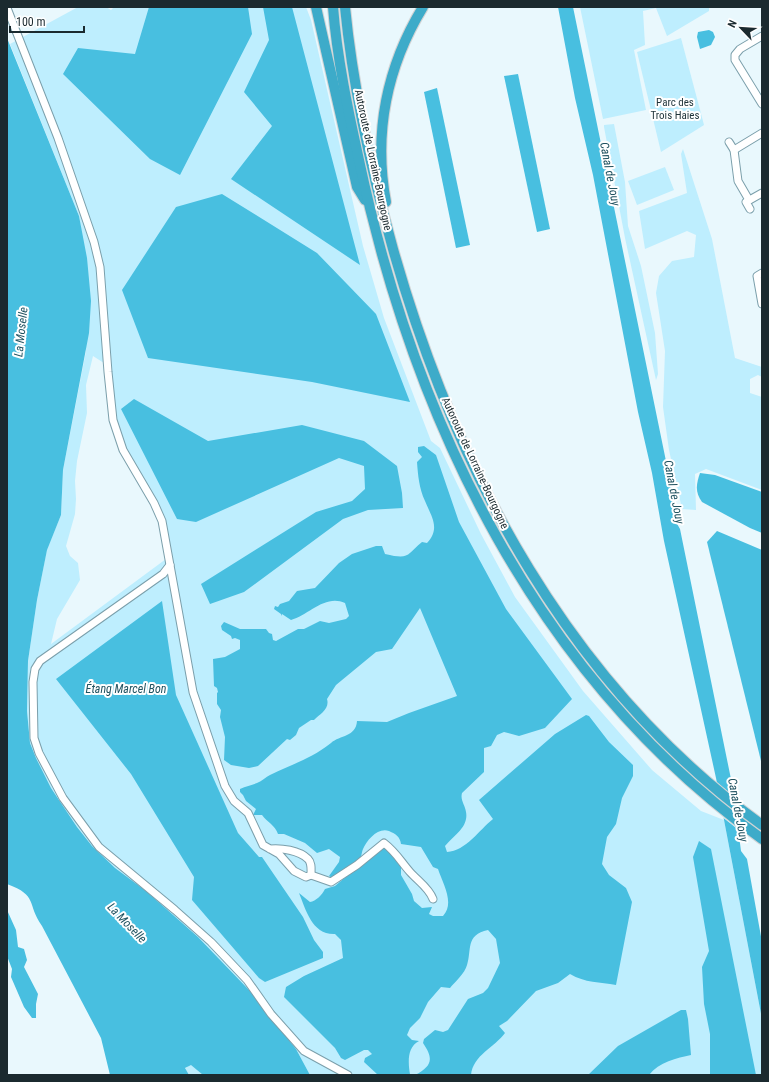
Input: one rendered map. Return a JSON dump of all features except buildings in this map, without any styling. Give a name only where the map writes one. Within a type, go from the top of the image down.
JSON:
[{"type":"highway","points":[[316,7],[357,187],[369,207]]},
{"type":"highway","name":"Autoroute de Lorraine-Bourgogne","points":[[345,7],[354,75],[366,141],[379,200],[402,280],[431,366],[463,444],[500,522],[560,618],[601,673],[651,728],[706,781],[762,825]]},
{"type":"highway","points":[[402,280],[382,174],[382,122],[387,92],[397,59],[407,36],[424,7]]},
{"type":"highway","name":"Autoroute de Lorraine-Bourgogne","points":[[333,10],[348,107],[369,207],[390,281],[421,372],[474,495],[498,540],[533,599],[579,664],[643,737],[702,792],[762,839]]},
{"type":"street","points":[[7,8],[58,138],[94,242],[100,267],[113,420],[123,450],[154,503],[162,521],[194,692],[225,786],[234,801],[248,813],[263,845],[279,854],[294,871],[306,877],[311,875],[331,882],[357,865],[384,843],[396,852],[408,869],[431,894],[433,899]]},
{"type":"street","points":[[762,36],[740,49],[735,55],[736,60],[762,104]]},
{"type":"street","points":[[734,150],[762,133]]},
{"type":"street","points":[[729,142],[734,150],[738,181],[749,200]]},
{"type":"street","points":[[750,209],[746,202],[762,193]]},
{"type":"street","points":[[762,273],[757,276],[762,304]]},
{"type":"street","points":[[170,565],[163,574],[40,661],[35,669],[33,682],[34,738],[39,753],[62,798],[99,847],[211,942],[247,980],[271,1014],[304,1051],[348,1075]]},
{"type":"street","points":[[270,849],[288,850],[307,858],[311,864],[311,875]]},
{"type":"green space","points":[[78,7],[106,7],[111,10],[114,7],[306,7],[311,20],[363,246],[384,318],[431,441],[440,448],[481,534],[515,597],[583,691],[652,770],[701,811],[724,820],[762,1019],[762,1075],[310,1075],[296,1049],[249,990],[198,937],[146,891],[114,868],[92,846],[77,827],[51,788],[36,758],[30,743],[27,711],[28,661],[37,600],[47,549],[61,515],[63,470],[86,351],[87,271],[79,216],[10,44]],"holes":[[[93,356],[107,365],[113,420],[123,450],[162,521],[170,556],[51,644],[57,619],[80,580],[78,563],[70,556],[66,546],[75,514],[75,481],[77,461],[87,413],[86,385]]]},
{"type":"green space","points":[[580,7],[709,7],[709,11],[667,36],[656,8],[643,11],[645,45],[634,50],[646,110],[603,119]]},
{"type":"green space","name":"Parc des Trois Haies","points":[[681,38],[704,125],[661,152],[637,52]]},
{"type":"green space","points":[[614,124],[625,182],[628,226],[641,266],[655,333],[658,374],[656,380],[625,238],[604,127],[604,125]]},
{"type":"green space","points":[[683,149],[712,239],[735,358],[762,367],[762,377],[758,375],[750,379],[750,393],[762,397],[762,490],[706,469],[695,474],[696,510],[682,509],[669,450],[663,407],[665,351],[656,293],[659,276],[672,261],[694,257],[696,235],[687,231],[645,249],[639,211],[687,193],[681,154]]},
{"type":"green space","points":[[665,167],[674,190],[637,205],[628,181]]},
{"type":"green space","points":[[189,1065],[192,1065],[203,1075],[189,1075],[185,1069]]},
{"type":"water","points":[[149,7],[248,7],[252,34],[180,175],[150,159],[63,74],[78,48],[135,54]]},
{"type":"water","points":[[263,7],[292,7],[360,265],[231,179],[272,126],[244,92],[269,40]]},
{"type":"water","points":[[558,7],[573,7],[676,510],[676,522],[680,529],[732,784],[729,793],[738,828],[741,851],[747,859],[762,942],[762,1019],[716,778],[664,541],[593,175],[575,98]]},
{"type":"water","points":[[709,30],[713,32],[715,37],[711,45],[700,49],[697,37],[698,32]]},
{"type":"water","name":"La Moselle","points":[[7,38],[79,216],[87,258],[91,301],[89,333],[63,470],[61,515],[47,550],[37,600],[28,661],[27,711],[30,743],[51,788],[77,827],[92,846],[115,868],[146,891],[198,937],[249,990],[296,1049],[310,1075],[203,1075],[191,1065],[185,1068],[189,1075],[110,1075],[101,1038],[37,918],[28,896],[17,888],[7,884]]},
{"type":"water","points":[[518,74],[550,229],[537,232],[504,76]]},
{"type":"water","points":[[437,88],[470,245],[456,248],[424,92]]},
{"type":"water","points":[[222,194],[317,253],[376,314],[410,402],[312,382],[148,358],[122,290],[176,207]]},
{"type":"water","points":[[134,399],[208,441],[302,425],[364,441],[397,466],[403,508],[368,510],[343,519],[244,592],[210,604],[201,584],[316,512],[352,501],[365,489],[364,466],[339,458],[196,522],[177,519],[121,409]]},
{"type":"water","points":[[424,446],[436,455],[459,522],[506,609],[572,699],[545,728],[519,736],[504,732],[497,735],[491,746],[484,748],[484,772],[462,793],[462,800],[466,812],[465,822],[460,831],[445,846],[447,852],[454,851],[466,844],[493,819],[479,800],[555,734],[586,715],[589,716],[609,742],[633,765],[633,776],[622,798],[616,824],[607,837],[602,864],[609,875],[626,888],[632,902],[616,985],[587,981],[570,974],[558,983],[536,991],[507,1021],[499,1026],[505,1033],[480,1057],[473,1068],[471,1075],[415,1075],[421,1072],[430,1062],[429,1053],[423,1043],[424,1039],[435,1030],[443,1032],[448,1030],[468,999],[483,993],[488,988],[500,963],[496,939],[488,930],[476,935],[473,939],[467,965],[462,974],[450,988],[441,987],[428,1002],[420,1018],[410,1028],[407,1035],[412,1040],[419,1041],[412,1047],[409,1056],[410,1074],[413,1075],[378,1075],[364,1062],[365,1058],[372,1054],[368,1050],[364,1050],[345,1060],[341,1058],[335,1048],[284,997],[286,987],[304,976],[343,958],[341,940],[335,934],[327,933],[315,926],[307,914],[299,893],[310,902],[314,900],[321,895],[325,889],[335,886],[384,845],[393,853],[401,867],[401,875],[412,894],[414,901],[422,908],[432,907],[429,914],[433,916],[443,916],[448,905],[447,893],[438,869],[433,867],[421,847],[401,844],[399,838],[394,833],[385,830],[381,831],[373,835],[367,842],[358,861],[332,878],[329,876],[339,862],[340,857],[329,849],[317,853],[305,843],[284,834],[278,834],[275,828],[262,815],[253,815],[256,809],[246,801],[240,792],[240,789],[259,782],[323,749],[335,740],[351,733],[356,726],[357,721],[387,722],[457,696],[420,608],[392,649],[376,652],[336,685],[327,699],[328,703],[324,711],[314,720],[311,720],[299,728],[296,735],[290,740],[287,739],[258,766],[249,768],[231,765],[224,760],[225,737],[220,717],[221,710],[217,704],[218,692],[217,688],[214,686],[213,659],[225,657],[240,649],[240,640],[235,638],[232,639],[231,636],[222,630],[221,626],[224,622],[240,629],[266,629],[272,634],[273,640],[276,641],[298,629],[304,629],[320,621],[329,623],[346,619],[349,616],[345,603],[338,601],[324,603],[291,620],[282,614],[281,616],[281,614],[274,609],[275,606],[278,607],[280,604],[289,601],[297,591],[315,588],[339,563],[352,554],[376,546],[382,546],[385,554],[403,556],[410,553],[422,542],[427,543],[433,532],[434,522],[421,491],[418,477],[417,462],[422,457],[418,452],[418,447]]},
{"type":"water","points":[[700,473],[715,475],[762,492],[762,533],[702,502],[698,495],[697,488]]},
{"type":"water","points":[[717,531],[762,550],[762,765],[707,542]]},
{"type":"water","name":"Étang Marcel Bon","points":[[162,601],[176,695],[238,833],[259,857],[262,857],[303,917],[314,940],[323,952],[323,958],[265,982],[259,978],[192,900],[194,877],[131,774],[56,679]]},
{"type":"water","points":[[699,841],[711,849],[756,1075],[710,1075],[710,1034],[704,1004],[702,967],[709,951],[693,857]]},
{"type":"water","points":[[7,910],[16,930],[18,947],[24,949],[27,960],[24,967],[38,994],[36,1018],[32,1018],[24,1007],[11,977],[12,969],[7,956]]},
{"type":"water","points":[[681,1010],[686,1010],[688,1019],[691,1055],[674,1059],[663,1064],[649,1075],[588,1075],[618,1046]]},
{"type":"pier","points":[[714,780],[731,794],[740,831],[721,816]]},
{"type":"water label","name":"Canal de Jouy","points":[[610,174]]},
{"type":"water label","name":"Canal de Jouy","points":[[674,492]]},
{"type":"water label","name":"Canal de Jouy","points":[[738,810]]}]
